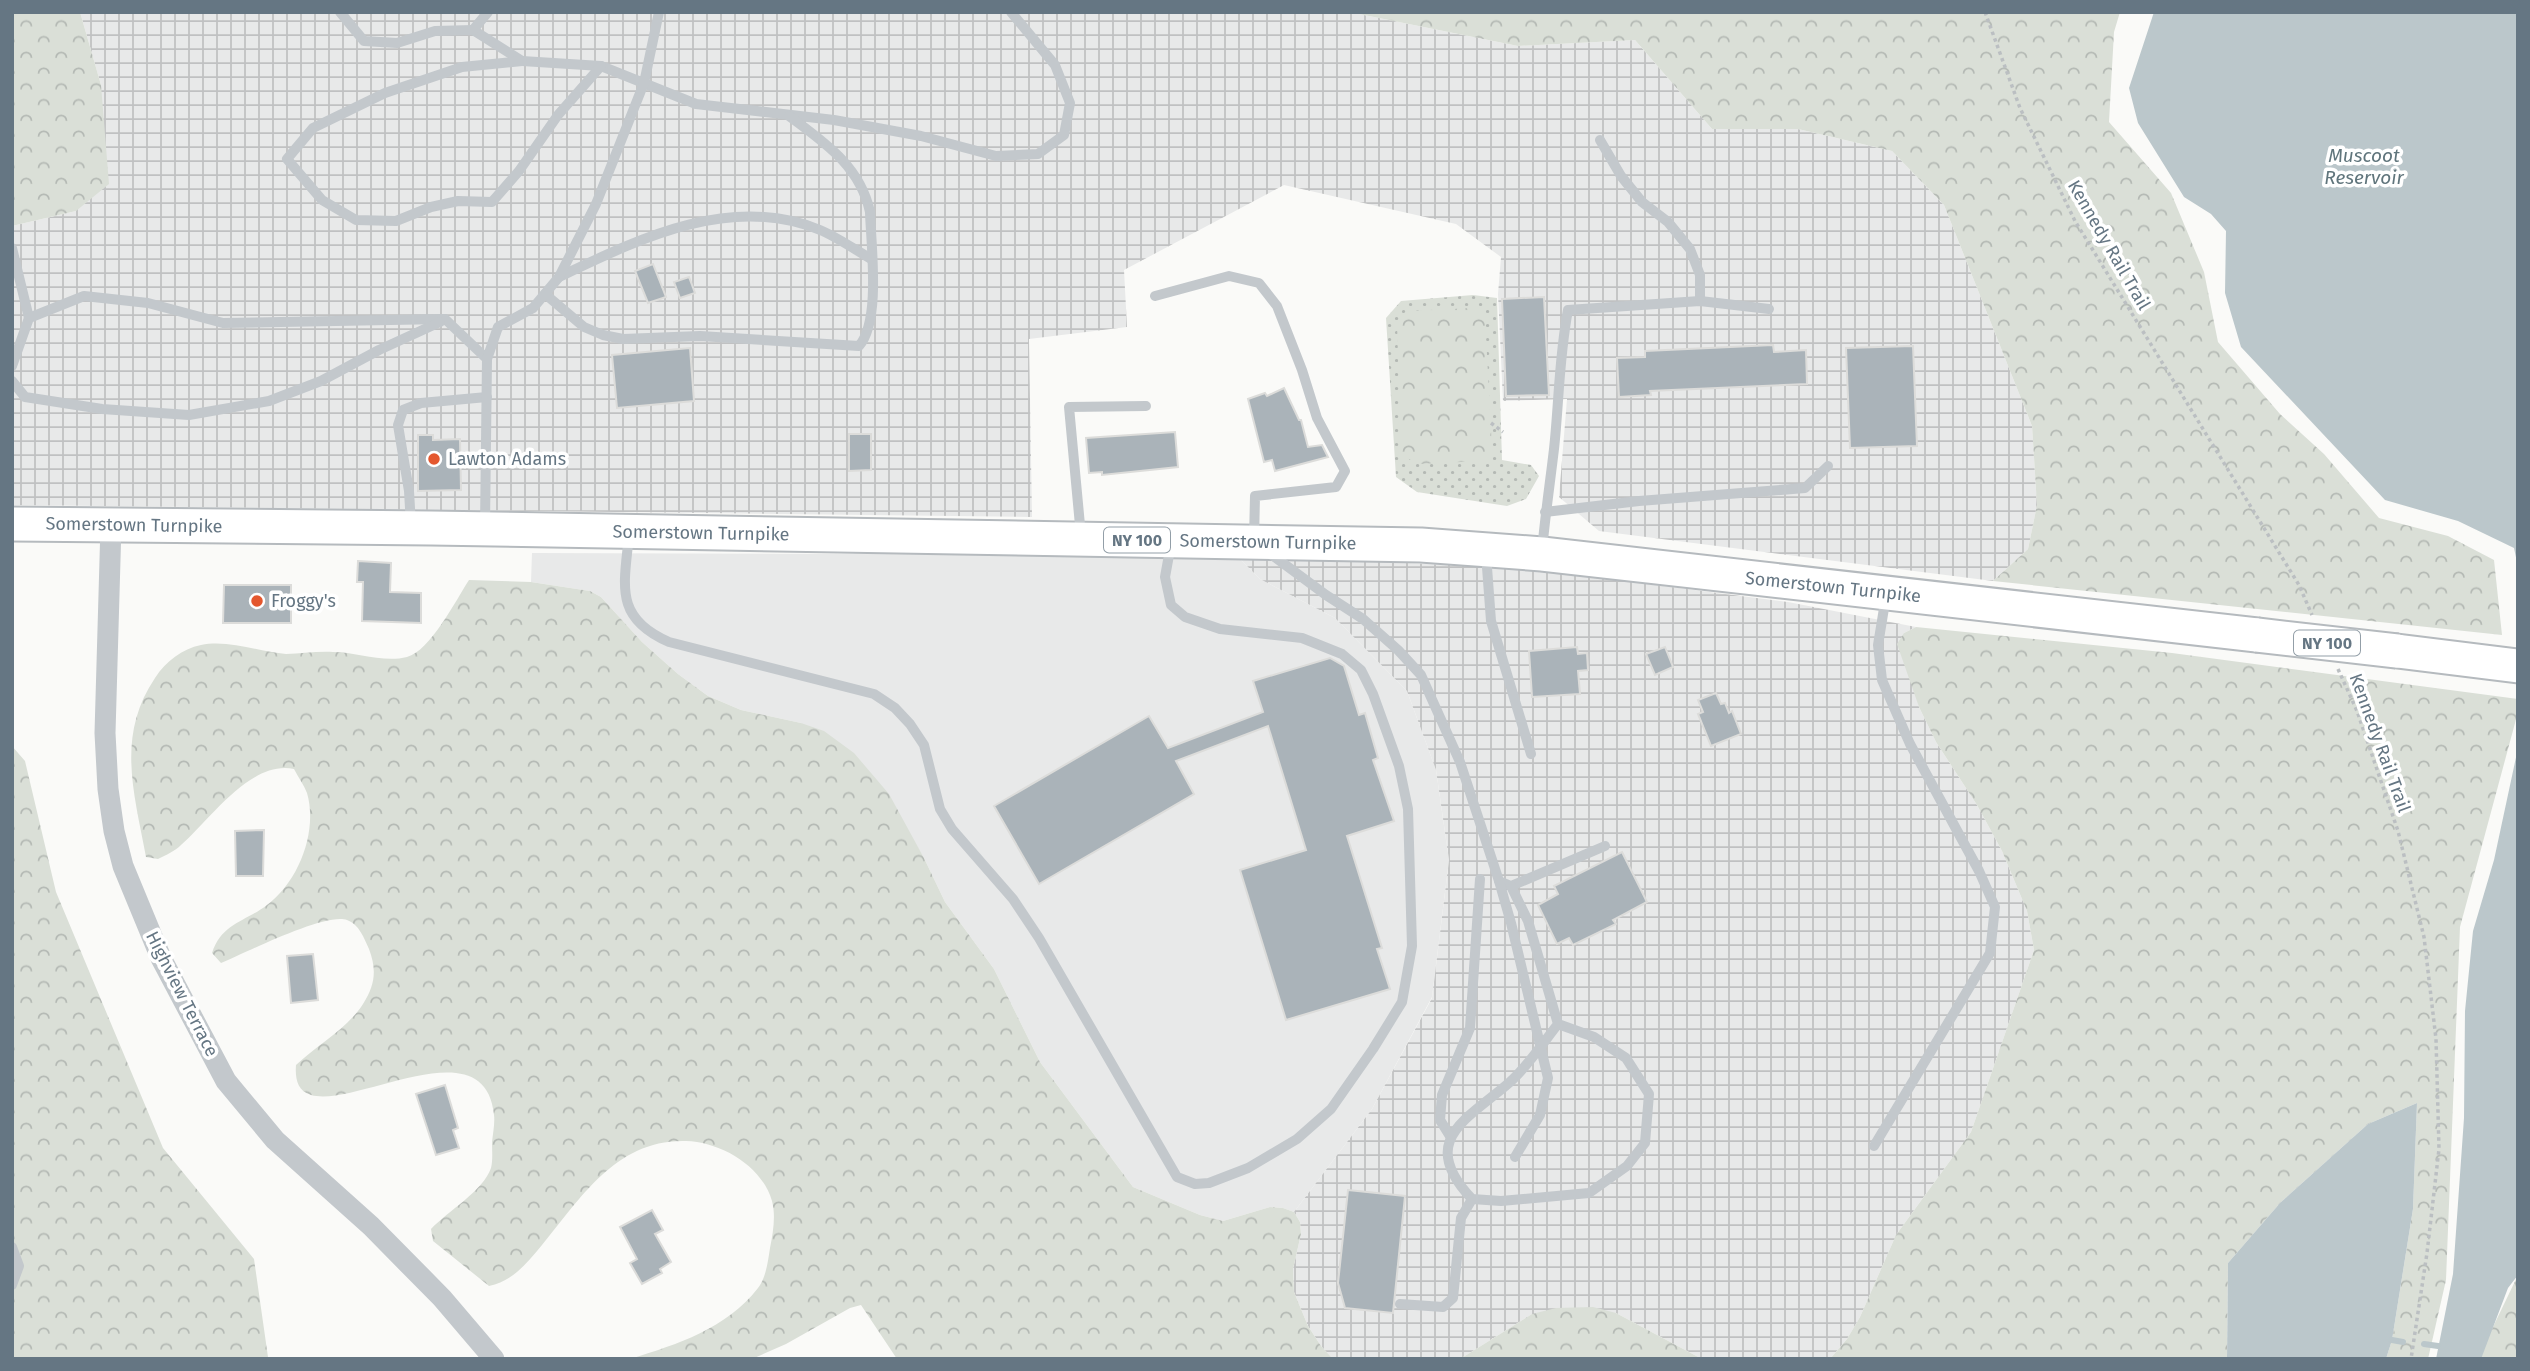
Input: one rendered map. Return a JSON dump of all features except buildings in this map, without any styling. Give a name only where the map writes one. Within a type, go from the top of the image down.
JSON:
[{"type":"main road","name":"Somerstown Turnpike","points":[[12,524],[411,527],[630,533],[1254,541],[1485,548],[2518,666]]},
{"type":"street","name":"Highview Terrace","points":[[111,526],[106,733],[108,789],[114,831],[123,866],[161,958],[226,1080],[275,1140],[371,1226],[442,1298],[494,1359]]},
{"type":"lane","points":[[340,12],[364,41],[397,43],[435,30],[473,30],[522,61]]},
{"type":"lane","points":[[473,30],[488,12]]},
{"type":"lane","points":[[485,529],[487,359],[498,327],[533,308],[559,277],[596,204],[644,83],[659,12]]},
{"type":"lane","points":[[601,66],[558,115],[519,171],[492,202],[458,201],[431,207],[396,220],[356,220],[322,200],[287,159],[313,128],[385,93],[462,67],[522,61],[601,66],[696,104],[834,120],[921,136],[996,156],[1038,154],[1064,135],[1070,103],[1055,65],[1011,12]]},
{"type":"lane","points":[[545,294],[584,327],[623,339],[700,336],[859,346],[868,336],[872,310],[870,212],[861,182],[838,155],[787,115]]},
{"type":"lane","points":[[1600,141],[1621,176],[1642,202],[1668,222],[1690,248],[1700,275],[1700,301]]},
{"type":"lane","points":[[559,277],[620,248],[692,222],[761,215],[819,230],[871,259]]},
{"type":"lane","points":[[12,248],[29,318],[12,366]]},
{"type":"lane","points":[[1155,296],[1229,276],[1259,284],[1278,306],[1317,418],[1345,471],[1336,487],[1255,496],[1254,541],[1326,595],[1363,618],[1398,650],[1421,675],[1460,762],[1511,923],[1548,1078],[1539,1115],[1515,1157]]},
{"type":"lane","points":[[29,318],[84,296],[148,303],[223,323],[446,320],[487,359]]},
{"type":"lane","points":[[1542,554],[1562,343],[1568,310],[1700,301],[1769,309]]},
{"type":"lane","points":[[12,381],[25,397],[102,409],[189,415],[269,401],[321,381],[379,350],[446,320]]},
{"type":"lane","points":[[411,527],[409,491],[398,425],[403,410],[421,403],[487,397]]},
{"type":"lane","points":[[1081,539],[1069,407],[1146,406]]},
{"type":"lane","points":[[1545,512],[1639,501],[1805,488],[1828,466]]},
{"type":"lane","points":[[630,533],[624,590],[628,606],[640,624],[651,634],[669,642],[874,694],[895,708],[910,724],[924,745],[940,809],[952,829],[1013,899],[1039,937],[1177,1177],[1195,1184],[1209,1183],[1248,1168],[1297,1139],[1331,1109],[1402,1002],[1412,946],[1408,809],[1399,766],[1361,670],[1342,654],[1302,638],[1220,629],[1185,617],[1171,605],[1165,577],[1171,540]]},
{"type":"lane","points":[[1485,548],[1491,621],[1531,754]]},
{"type":"lane","points":[[1874,1146],[1990,953],[1995,907],[1979,871],[1910,744],[1882,680],[1878,645],[1887,593]]},
{"type":"lane","points":[[1511,886],[1605,846]]},
{"type":"lane","points":[[1480,879],[1470,1028],[1442,1095],[1440,1120],[1450,1136],[1449,1159],[1458,1184],[1472,1199],[1501,1201],[1589,1194],[1627,1166],[1645,1143],[1649,1094],[1626,1058],[1594,1037],[1558,1024]]},
{"type":"lane","points":[[1499,881],[1511,886],[1528,921],[1558,1024]]},
{"type":"lane","points":[[1450,1136],[1465,1117],[1513,1080],[1558,1024]]},
{"type":"lane","points":[[1400,1304],[1443,1307],[1453,1298],[1461,1218],[1472,1199]]},
{"type":"lane","points":[[12,1247],[19,1266],[12,1285]]},
{"type":"path","name":"Kennedy Rail Trail","points":[[1985,12],[2020,107],[2075,221],[2298,585],[2316,623]]},
{"type":"path","points":[[1491,423],[1503,432]]},
{"type":"path","name":"Kennedy Rail Trail","points":[[2334,661],[2357,711],[2398,831],[2424,937],[2436,1039],[2439,1149],[2411,1359]]},
{"type":"shaded area","points":[[80,12],[1359,12],[1518,46],[1635,40],[1712,129],[1798,129],[1892,151],[1944,205],[2032,426],[2037,505],[2028,549],[1993,581],[1599,531],[1559,497],[1567,399],[1503,401],[1498,294],[1501,257],[1456,224],[1284,185],[1124,270],[1127,327],[1029,339],[1032,517],[12,505],[12,226],[76,211],[101,85]]},
{"type":"shaded area","points":[[532,553],[1236,555],[1260,579],[1335,618],[1407,691],[1436,770],[1449,860],[1432,997],[1372,1109],[1294,1212],[1270,1207],[1223,1221],[1200,1215],[1133,1187],[1040,1062],[994,969],[945,902],[912,838],[801,723],[741,710],[708,696],[642,642],[601,597],[590,591],[531,582]]},
{"type":"shaded area","points":[[1236,555],[1531,569],[1788,602],[1916,627],[1904,633],[1919,707],[1936,742],[1977,805],[2002,851],[2027,911],[2034,950],[1971,1132],[1896,1235],[1860,1317],[1847,1339],[1830,1359],[1702,1359],[1616,1313],[1532,1314],[1460,1359],[1333,1359],[1321,1346],[1308,1326],[1294,1292],[1293,1269],[1301,1234],[1300,1222],[1294,1212],[1372,1109],[1432,998],[1449,860],[1436,770],[1407,691],[1335,618],[1260,579]]},
{"type":"green space","points":[[12,12],[80,12],[101,85],[109,184],[76,211],[12,226]]},
{"type":"green space","points":[[1359,12],[2120,12],[2114,32],[2109,122],[2171,193],[2204,272],[2218,342],[2280,414],[2324,454],[2379,518],[2448,536],[2494,560],[2502,635],[1993,581],[2028,549],[2037,505],[2032,426],[1944,205],[1892,151],[1798,129],[1712,129],[1635,40],[1518,46]]},
{"type":"green space","points":[[1473,295],[1497,298],[1502,460],[1531,465],[1539,476],[1526,499],[1507,506],[1417,492],[1396,477],[1386,318],[1401,301]]},
{"type":"green space","points":[[1474,308],[1485,317],[1492,450],[1483,461],[1416,464],[1401,453],[1397,322],[1406,311]]},
{"type":"green space","points":[[469,580],[531,582],[590,591],[601,597],[642,642],[708,696],[741,710],[801,723],[824,731],[854,753],[889,794],[945,902],[994,969],[1040,1062],[1133,1187],[1200,1215],[1223,1221],[1270,1207],[1294,1212],[1300,1222],[1301,1234],[1293,1269],[1294,1292],[1308,1326],[1333,1359],[897,1359],[861,1305],[850,1308],[786,1344],[752,1359],[630,1359],[683,1341],[716,1325],[745,1302],[761,1284],[765,1274],[774,1219],[767,1188],[750,1167],[738,1158],[699,1142],[661,1143],[639,1150],[620,1161],[586,1191],[525,1265],[498,1284],[489,1286],[433,1241],[431,1229],[481,1185],[491,1168],[494,1115],[485,1089],[468,1076],[444,1073],[416,1076],[332,1096],[311,1095],[300,1087],[296,1065],[349,1021],[363,1004],[372,984],[374,971],[369,949],[361,932],[347,920],[337,919],[304,927],[221,963],[212,953],[216,943],[228,929],[267,905],[297,869],[308,839],[310,808],[307,793],[294,769],[278,769],[247,782],[179,847],[158,859],[146,857],[133,787],[132,743],[135,721],[155,678],[169,661],[187,649],[222,644],[286,654],[342,652],[389,659],[407,657],[425,645],[450,612]]},
{"type":"green space","points":[[1916,627],[2172,653],[2518,699],[2518,712],[2460,927],[2446,1280],[2428,1359],[2386,1359],[2392,1340],[2413,1209],[2417,1103],[2368,1124],[2280,1203],[2228,1263],[2227,1359],[1830,1359],[1847,1339],[1860,1317],[1896,1235],[1971,1132],[2034,950],[2027,911],[2002,851],[1977,805],[1936,742],[1919,707],[1897,644],[1904,633]]},
{"type":"green space","points":[[12,746],[25,761],[56,892],[163,1148],[254,1259],[268,1357],[12,1359]]},
{"type":"green space","points":[[2518,1275],[2518,1359],[2479,1359],[2480,1354]]},
{"type":"green space","points":[[1593,1307],[1616,1313],[1702,1359],[1460,1359],[1532,1314],[1556,1308]]},
{"type":"water","name":"Muscoot Reservoir","points":[[2154,12],[2518,12],[2518,567],[2514,548],[2458,521],[2385,500],[2241,347],[2225,293],[2226,231],[2211,214],[2184,197],[2138,123],[2129,88]]},
{"type":"water","points":[[2518,748],[2518,1275],[2508,1288],[2481,1359],[2436,1359],[2453,1274],[2464,1118],[2465,1011],[2473,931],[2494,860]]},
{"type":"water","points":[[2417,1103],[2413,1209],[2392,1340],[2386,1359],[2227,1359],[2228,1263],[2280,1203],[2368,1124]]},
{"type":"waterway","points":[[2392,1340],[2403,1342]]},
{"type":"waterway","points":[[2424,1344],[2438,1346]]},
{"type":"place","name":"Lawton Adams","points":[[434,459]]},
{"type":"place","name":"Froggy's","points":[[257,601]]}]
